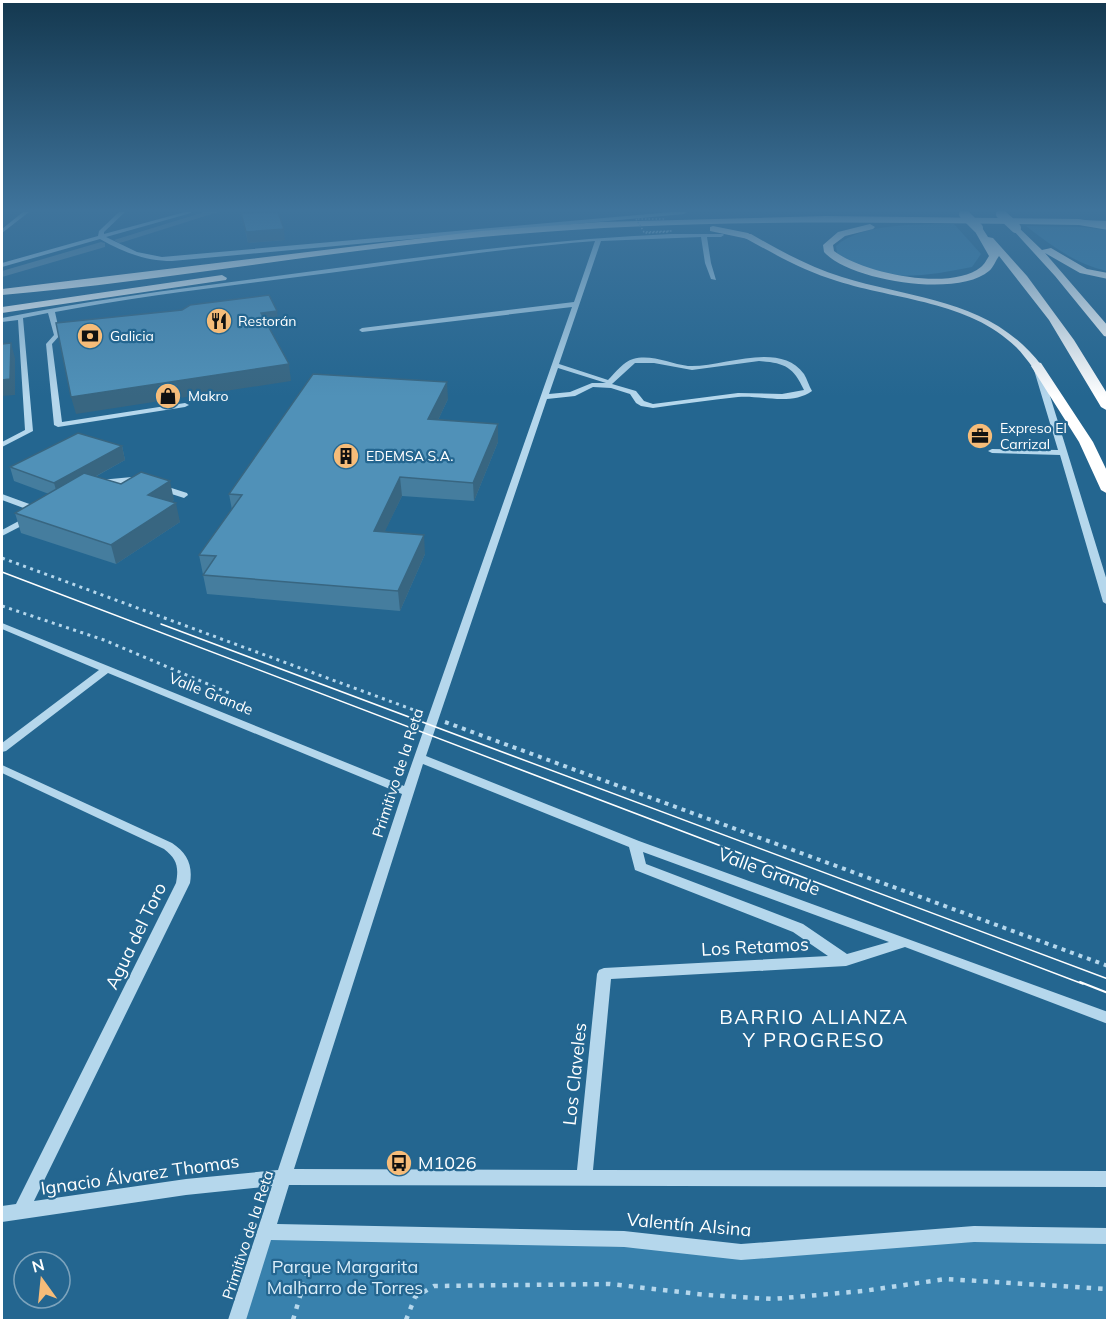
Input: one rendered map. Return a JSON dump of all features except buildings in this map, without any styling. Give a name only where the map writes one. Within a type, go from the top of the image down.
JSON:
[{"type":"highway","points":[[2,282],[124,274]]},
{"type":"highway","points":[[2,292],[187,274]]},
{"type":"highway","points":[[2,310],[248,274]]},
{"type":"highway","points":[[876,274],[935,280],[971,277],[979,274]]},
{"type":"highway","points":[[1020,274],[1036,293],[1091,376],[1107,407]]},
{"type":"highway","points":[[1059,274],[1107,334]]},
{"type":"highway","points":[[2,299],[162,276]]},
{"type":"highway","points":[[1037,366],[1086,442],[1107,490]]},
{"type":"main road","points":[[825,274],[923,299],[977,318],[1007,334],[1030,355],[1037,366]]},
{"type":"street","points":[[2,320],[269,274]]},
{"type":"street","name":"Primitivo de la Reta","points":[[237,1320],[408,792],[587,274]]},
{"type":"street","points":[[712,274],[714,279]]},
{"type":"street","points":[[159,294],[161,304]]},
{"type":"street","points":[[362,330],[577,304]]},
{"type":"street","points":[[51,310],[57,335],[49,344],[58,425],[185,405]]},
{"type":"street","points":[[2,445],[29,431],[19,316]]},
{"type":"street","points":[[544,397],[572,394],[592,385],[612,386],[633,393],[636,400],[643,405],[653,406],[739,394],[771,398],[808,391],[806,382],[800,375],[787,364],[776,359],[749,360],[693,368],[641,360],[633,361],[609,382],[590,380],[581,373],[556,365]]},
{"type":"street","points":[[1037,366],[1107,602]]},
{"type":"street","points":[[992,451],[1062,453]]},
{"type":"street","points":[[86,488],[95,483],[132,480],[184,495]]},
{"type":"street","points":[[2,497],[40,512]]},
{"type":"street","points":[[2,532],[50,506]]},
{"type":"street","name":"Valle Grande","points":[[2,626],[408,792]]},
{"type":"street","points":[[2,748],[107,669]]},
{"type":"street","name":"Valle Grande","points":[[420,758],[635,844],[1107,1018]]},
{"type":"street","name":"Agua del Toro","points":[[2,769],[168,846],[178,853],[186,870],[183,883],[21,1211]]},
{"type":"street","points":[[635,844],[640,867],[798,928],[846,960]]},
{"type":"street","name":"Los Retamos","points":[[604,974],[846,960],[905,942]]},
{"type":"street","name":"Los Claveles","points":[[584,1178],[604,974]]},
{"type":"street","points":[[284,1177],[1107,1179]]},
{"type":"street","name":"Ignacio Álvarez Thomas","points":[[2,1214],[186,1187],[284,1177]]},
{"type":"street","name":"Valentín Alsina","points":[[267,1232],[624,1239],[741,1252],[974,1234],[1107,1236]]},
{"type":"path","points":[[2,558],[1107,966]]},
{"type":"path","points":[[2,606],[105,640],[229,693]]},
{"type":"path","points":[[293,1320],[309,1266]]},
{"type":"path","points":[[406,1320],[415,1297],[434,1286],[610,1284],[707,1295],[773,1299],[863,1291],[946,1279],[1107,1289]]},
{"type":"green space","points":[[882,274],[932,274],[902,276]]},
{"type":"green space","name":"Parque Margarita Malharro de Torres","points":[[267,1232],[741,1252],[1107,1236],[1107,1320],[238,1320]]},
{"type":"tram line","points":[[2,572],[1083,984]]},
{"type":"tram line","points":[[161,624],[1108,979]]},
{"type":"tram line","points":[[1080,982],[1108,993]]},
{"type":"place","name":"Restorán","points":[[219,321]]},
{"type":"place","name":"Galicia","points":[[90,336]]},
{"type":"place","name":"Makro","points":[[168,396]]},
{"type":"place","name":"Expreso El Carrizal","points":[[980,436]]},
{"type":"place","name":"EDEMSA S.A.","points":[[346,456]]},
{"type":"place","name":"M1026","points":[[399,1163]]},
{"type":"district","name":"BARRIO ALIANZA Y PROGRESO","points":[[814,1028]]}]
